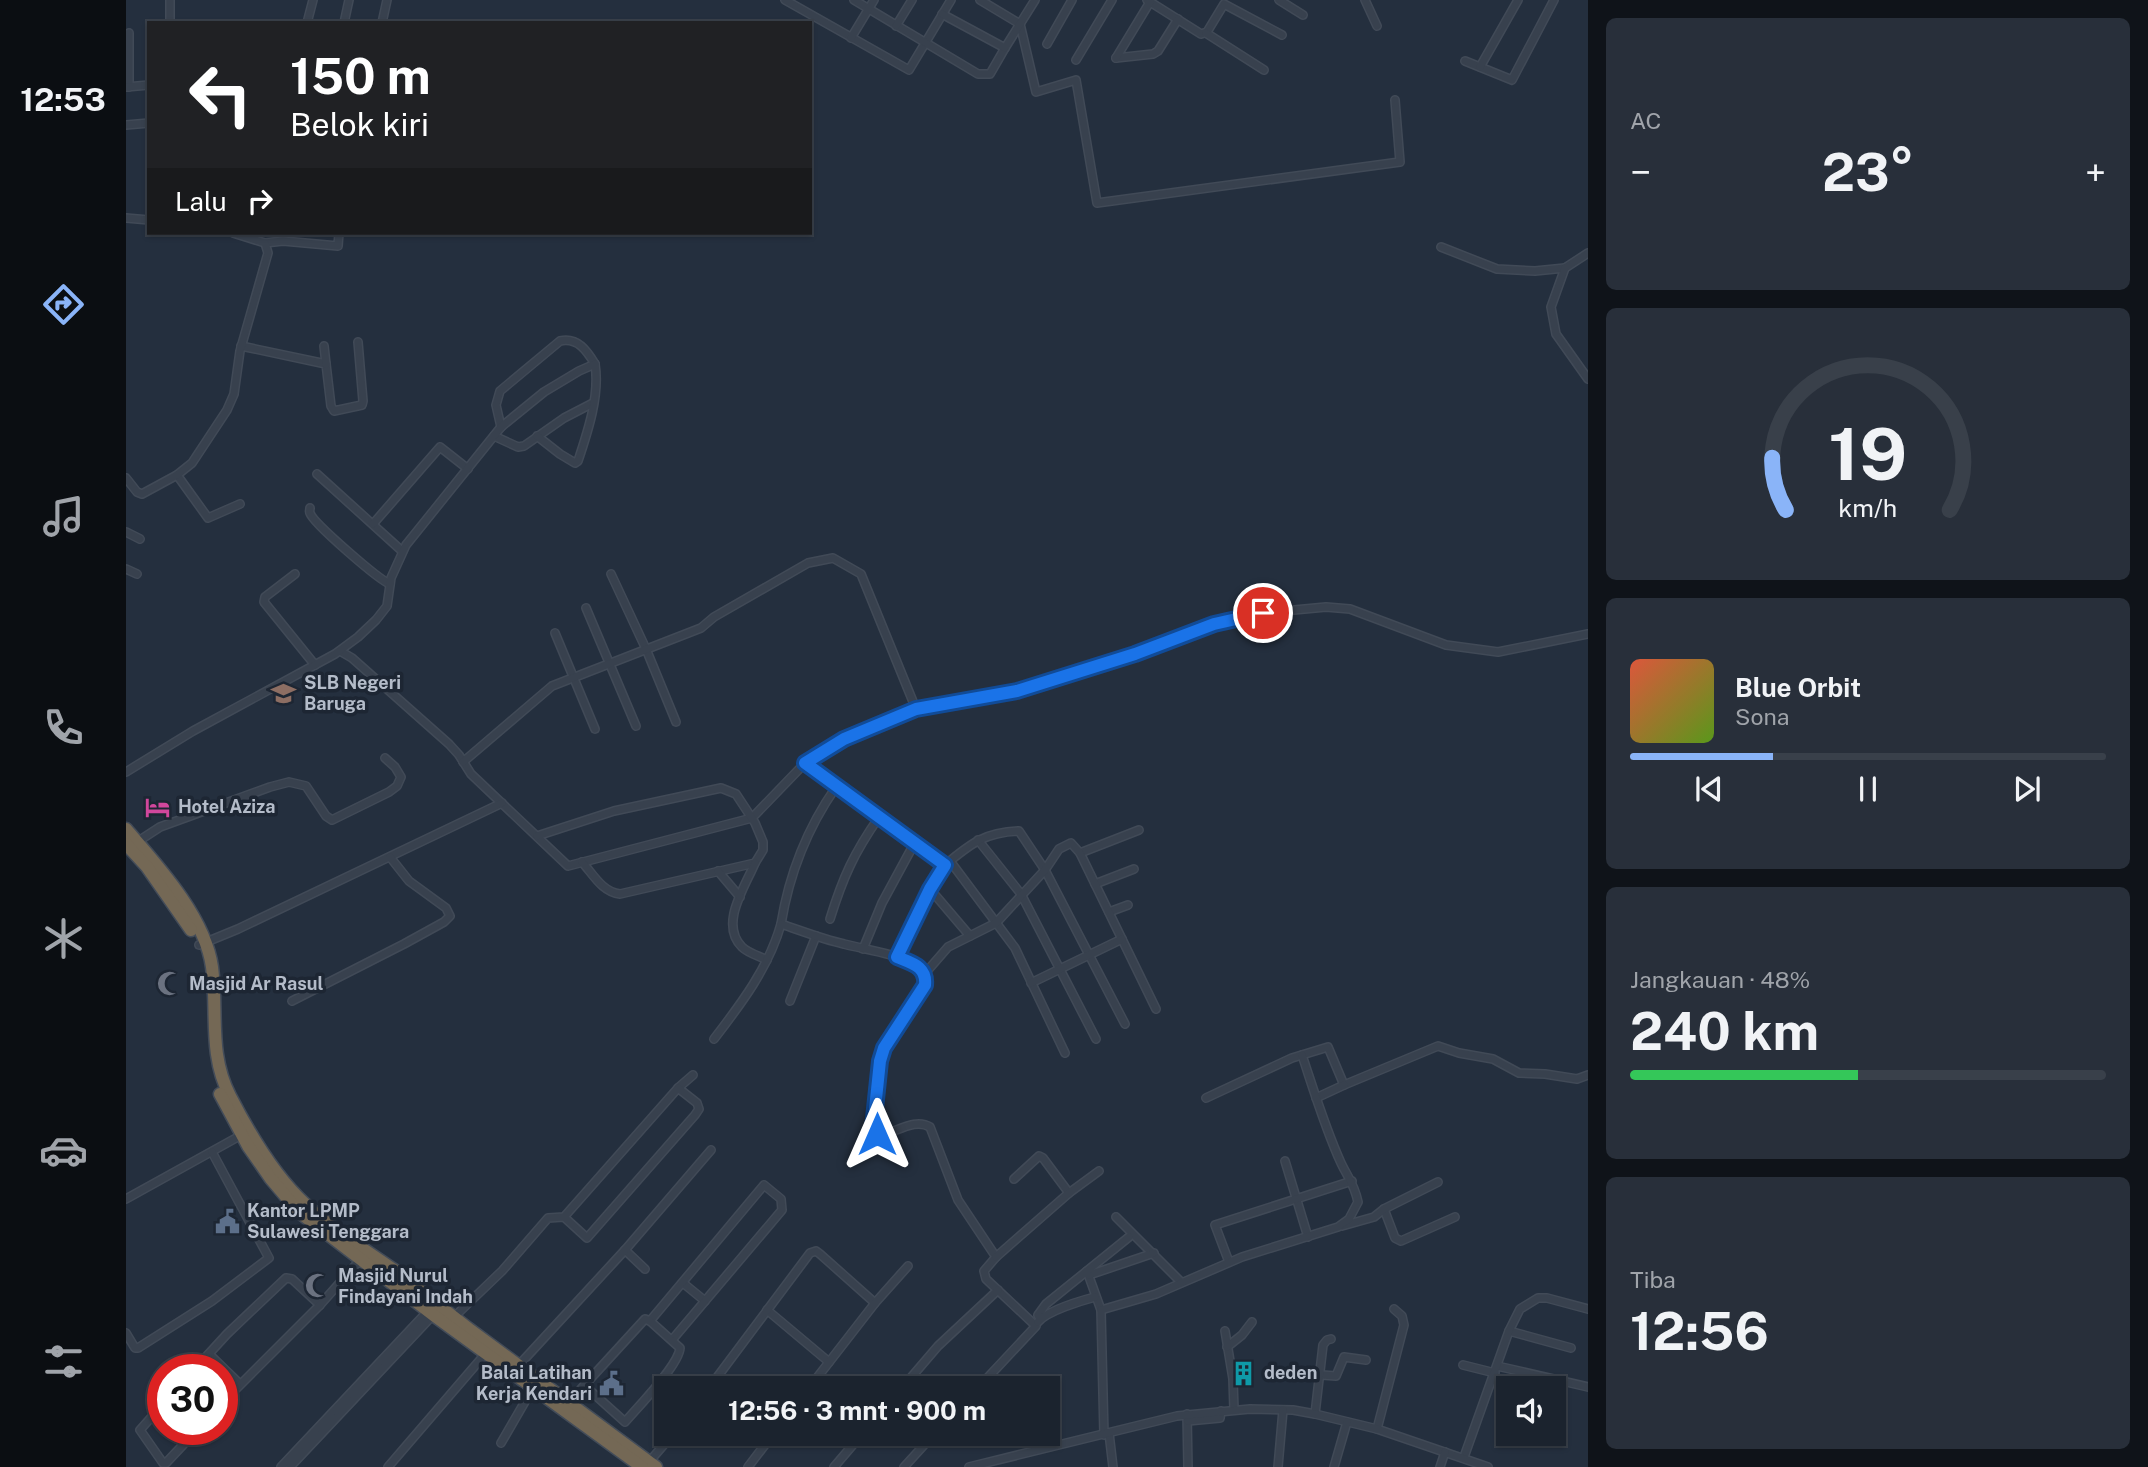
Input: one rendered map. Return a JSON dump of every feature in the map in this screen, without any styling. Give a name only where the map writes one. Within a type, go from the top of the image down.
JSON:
[{"type":"highway","points":[[126,830],[131,843],[156,863],[176,891],[203,944],[212,967],[215,1052],[220,1073],[265,1172],[299,1212],[360,1260],[391,1275],[454,1317],[641,1465]]},
{"type":"highway","points":[[246,1133],[305,1205],[391,1275],[431,1313],[486,1353],[569,1402],[641,1465]]},
{"type":"street","points":[[170,0],[170,21]]},
{"type":"street","points":[[308,21],[313,0]]},
{"type":"street","points":[[344,21],[349,0]]},
{"type":"street","points":[[382,21],[387,0]]},
{"type":"street","points":[[785,0],[909,70],[951,0]]},
{"type":"street","points":[[854,0],[978,74],[987,76],[993,71],[1035,0]]},
{"type":"street","points":[[851,38],[874,0]]},
{"type":"street","points":[[896,26],[912,0]]},
{"type":"street","points":[[980,0],[1020,24],[1036,92],[1076,80],[1097,203],[1400,162],[1395,100]]},
{"type":"street","points":[[1046,44],[1072,0]]},
{"type":"street","points":[[1076,60],[1112,0]]},
{"type":"street","points":[[1279,0],[1303,15]]},
{"type":"street","points":[[1365,0],[1377,26]]},
{"type":"street","points":[[1480,66],[1518,0]]},
{"type":"street","points":[[1465,61],[1512,80],[1554,0]]},
{"type":"street","points":[[1178,19],[1153,54],[1115,58],[1148,1],[1178,19],[1200,34],[1206,33],[1264,70]]},
{"type":"street","points":[[1206,33],[1223,1],[1282,35]]},
{"type":"street","points":[[943,14],[1005,48]]},
{"type":"street","points":[[129,33],[127,87],[147,85]]},
{"type":"street","points":[[126,125],[147,123]]},
{"type":"street","points":[[126,218],[147,220]]},
{"type":"street","points":[[239,235],[265,243],[283,237],[338,246],[339,235]]},
{"type":"street","points":[[126,478],[136,492],[142,494],[177,475],[200,454],[232,400],[241,346],[267,261],[268,248],[265,243]]},
{"type":"street","points":[[1441,247],[1497,269],[1535,271],[1565,268],[1588,253]]},
{"type":"street","points":[[1565,268],[1550,307],[1552,319],[1565,349],[1588,379]]},
{"type":"street","points":[[501,427],[496,405],[500,390],[560,341],[566,339],[579,343],[595,364],[597,383],[580,454],[575,463],[537,436]]},
{"type":"street","points":[[324,346],[331,406],[334,411],[362,405],[358,342]]},
{"type":"street","points":[[241,346],[326,364]]},
{"type":"street","points":[[126,772],[193,731],[340,651],[367,629],[384,612],[390,597],[390,584],[402,551],[501,427],[544,392],[595,364]]},
{"type":"street","points":[[494,436],[521,447],[593,403]]},
{"type":"street","points":[[373,524],[440,447],[468,469]]},
{"type":"street","points":[[317,474],[402,551]]},
{"type":"street","points":[[177,475],[204,517],[208,519],[240,504]]},
{"type":"street","points":[[310,508],[311,516],[373,574],[390,584]]},
{"type":"street","points":[[126,532],[139,539]]},
{"type":"street","points":[[463,762],[547,689],[701,628],[715,617],[808,563],[834,558],[862,573],[916,709]]},
{"type":"street","points":[[126,569],[137,574]]},
{"type":"street","points":[[295,574],[265,597],[264,602],[315,665]]},
{"type":"street","points":[[611,574],[676,723]]},
{"type":"street","points":[[340,651],[359,664],[449,744],[471,774],[568,866],[752,818],[805,763],[844,739],[916,709],[1017,691],[1135,654],[1214,624],[1263,613],[1326,607],[1350,609],[1446,645],[1498,652],[1588,634]]},
{"type":"street","points":[[586,608],[636,726]]},
{"type":"street","points":[[555,633],[595,729]]},
{"type":"street","points":[[131,843],[184,817],[289,782],[306,786],[326,817],[332,820],[397,786],[401,778],[385,758]]},
{"type":"street","points":[[805,763],[914,844],[948,863],[1015,948],[1065,1053]]},
{"type":"street","points":[[714,1039],[754,983],[777,939],[785,901],[805,841],[820,810],[836,787]]},
{"type":"street","points":[[537,836],[614,811],[721,788],[736,794],[752,818],[763,842],[763,850],[731,921],[742,948],[766,960]]},
{"type":"street","points":[[203,944],[502,803]]},
{"type":"street","points":[[830,919],[856,850],[879,817]]},
{"type":"street","points":[[1080,853],[1139,830]]},
{"type":"street","points":[[897,957],[930,889],[948,863],[978,840],[1002,832],[1019,831],[1045,870],[1125,1024]]},
{"type":"street","points":[[978,840],[1021,894],[1096,1039]]},
{"type":"street","points":[[996,1257],[958,1200],[928,1124],[916,1123],[882,1135],[877,1134],[873,1128],[880,1061],[884,1048],[925,985],[928,970],[948,947],[996,923],[1045,870],[1059,849],[1071,843],[1080,853],[1096,884],[1156,1009]]},
{"type":"street","points":[[863,948],[882,903],[914,844]]},
{"type":"street","points":[[292,1001],[448,920],[450,916],[446,908],[409,881],[390,857]]},
{"type":"street","points":[[582,862],[604,888],[615,894],[755,863]]},
{"type":"street","points":[[1096,884],[1134,869]]},
{"type":"street","points":[[719,871],[740,897]]},
{"type":"street","points":[[930,889],[970,936]]},
{"type":"street","points":[[1109,912],[1128,905]]},
{"type":"street","points":[[781,924],[897,957],[917,966],[925,978]]},
{"type":"street","points":[[790,1001],[816,936]]},
{"type":"street","points":[[1031,983],[1122,939]]},
{"type":"street","points":[[1316,1098],[1438,1046],[1493,1059],[1519,1073],[1577,1079],[1588,1075]]},
{"type":"street","points":[[1206,1098],[1302,1055],[1328,1047],[1344,1085]]},
{"type":"street","points":[[1302,1055],[1341,1163],[1352,1181],[1359,1202],[1349,1219],[1338,1227]]},
{"type":"street","points":[[454,1317],[502,1271],[548,1218],[565,1217],[678,1088],[693,1075]]},
{"type":"street","points":[[565,1217],[587,1238],[621,1200],[699,1109],[697,1103],[678,1088]]},
{"type":"street","points":[[126,1199],[246,1133]]},
{"type":"street","points":[[519,1366],[625,1250],[711,1150]]},
{"type":"street","points":[[126,1333],[135,1348],[138,1348],[212,1301],[269,1258],[212,1152]]},
{"type":"street","points":[[1014,1179],[1039,1156],[1069,1193]]},
{"type":"street","points":[[1285,1161],[1308,1237]]},
{"type":"street","points":[[1038,1322],[998,1290],[984,1275],[984,1271],[996,1257],[1069,1193],[1099,1171]]},
{"type":"street","points":[[1229,1262],[1214,1225],[1352,1181]]},
{"type":"street","points":[[1101,1310],[1126,1304],[1229,1262],[1374,1217],[1384,1209],[1438,1182]]},
{"type":"street","points":[[650,1321],[764,1185],[781,1199],[782,1210],[672,1340]]},
{"type":"street","points":[[1384,1209],[1395,1238],[1401,1241],[1455,1217]]},
{"type":"street","points":[[1116,1217],[1181,1282]]},
{"type":"street","points":[[1038,1322],[1038,1315],[1046,1304],[1088,1273],[1129,1237]]},
{"type":"street","points":[[625,1250],[645,1269]]},
{"type":"street","points":[[718,1376],[810,1253],[816,1251],[875,1303]]},
{"type":"street","points":[[1088,1273],[1154,1253]]},
{"type":"street","points":[[240,1384],[320,1305],[360,1260]]},
{"type":"street","points":[[818,1376],[875,1303],[908,1266]]},
{"type":"street","points":[[1088,1273],[1101,1310],[1107,1434],[1114,1467]]},
{"type":"street","points":[[209,1354],[286,1278],[292,1279],[320,1305]]},
{"type":"street","points":[[683,1283],[705,1301]]},
{"type":"street","points":[[912,1376],[938,1346],[998,1290]]},
{"type":"street","points":[[989,1376],[1038,1322],[1078,1301],[1095,1297]]},
{"type":"street","points":[[1464,1457],[1509,1331],[1520,1309],[1538,1298],[1565,1301],[1588,1309]]},
{"type":"street","points":[[1377,1429],[1404,1325],[1402,1316],[1394,1309]]},
{"type":"street","points":[[768,1310],[829,1362]]},
{"type":"street","points":[[281,1467],[431,1313]]},
{"type":"street","points":[[290,1467],[431,1313]]},
{"type":"street","points":[[569,1402],[584,1385],[643,1321],[646,1319],[680,1348],[679,1356],[625,1422],[584,1385]]},
{"type":"street","points":[[1227,1347],[1242,1335],[1252,1322]]},
{"type":"street","points":[[1225,1331],[1233,1379],[1234,1410]]},
{"type":"street","points":[[1509,1331],[1570,1348]]},
{"type":"street","points":[[1315,1414],[1322,1375],[1323,1345],[1331,1339]]},
{"type":"street","points":[[388,1467],[486,1353]]},
{"type":"street","points":[[1322,1375],[1336,1376],[1344,1357],[1366,1360]]},
{"type":"street","points":[[1463,1365],[1588,1387]]},
{"type":"street","points":[[501,1443],[536,1384]]},
{"type":"street","points":[[974,1466],[1107,1434],[1221,1411],[1283,1410],[1315,1414],[1377,1429],[1488,1467]]},
{"type":"street","points":[[1278,1467],[1283,1410]]},
{"type":"street","points":[[1188,1418],[1188,1467]]},
{"type":"street","points":[[1334,1467],[1347,1422]]},
{"type":"street","points":[[147,1423],[141,1430],[147,1439]]},
{"type":"street","points":[[151,1445],[163,1463],[166,1463],[183,1445]]},
{"type":"street","points":[[641,1465],[661,1446]]},
{"type":"street","points":[[748,1467],[764,1446]]},
{"type":"street","points":[[834,1467],[852,1446]]},
{"type":"street","points":[[904,1467],[923,1446]]},
{"type":"street","points":[[1440,1467],[1445,1452]]},
{"type":"place","name":"SLB Negeri Baruga","points":[[284,693]]},
{"type":"place","name":"Hotel Aziza","points":[[158,807]]},
{"type":"place","name":"Masjid Ar Rasul","points":[[169,984]]},
{"type":"place","name":"Kantor LPMP Sulawesi Tenggara","points":[[227,1221]]},
{"type":"place","name":"Masjid Nurul Findayani Indah","points":[[318,1286]]},
{"type":"place","name":"deden","points":[[1244,1373]]},
{"type":"place","name":"Balai Latihan Kerja Kendari","points":[[612,1383]]},
{"type":"route","points":[[877,1134],[873,1128],[880,1061],[884,1048],[925,985],[923,971],[897,957],[930,889],[945,865],[805,763],[844,739],[916,709],[1017,691],[1135,654],[1214,624],[1263,613]]}]
